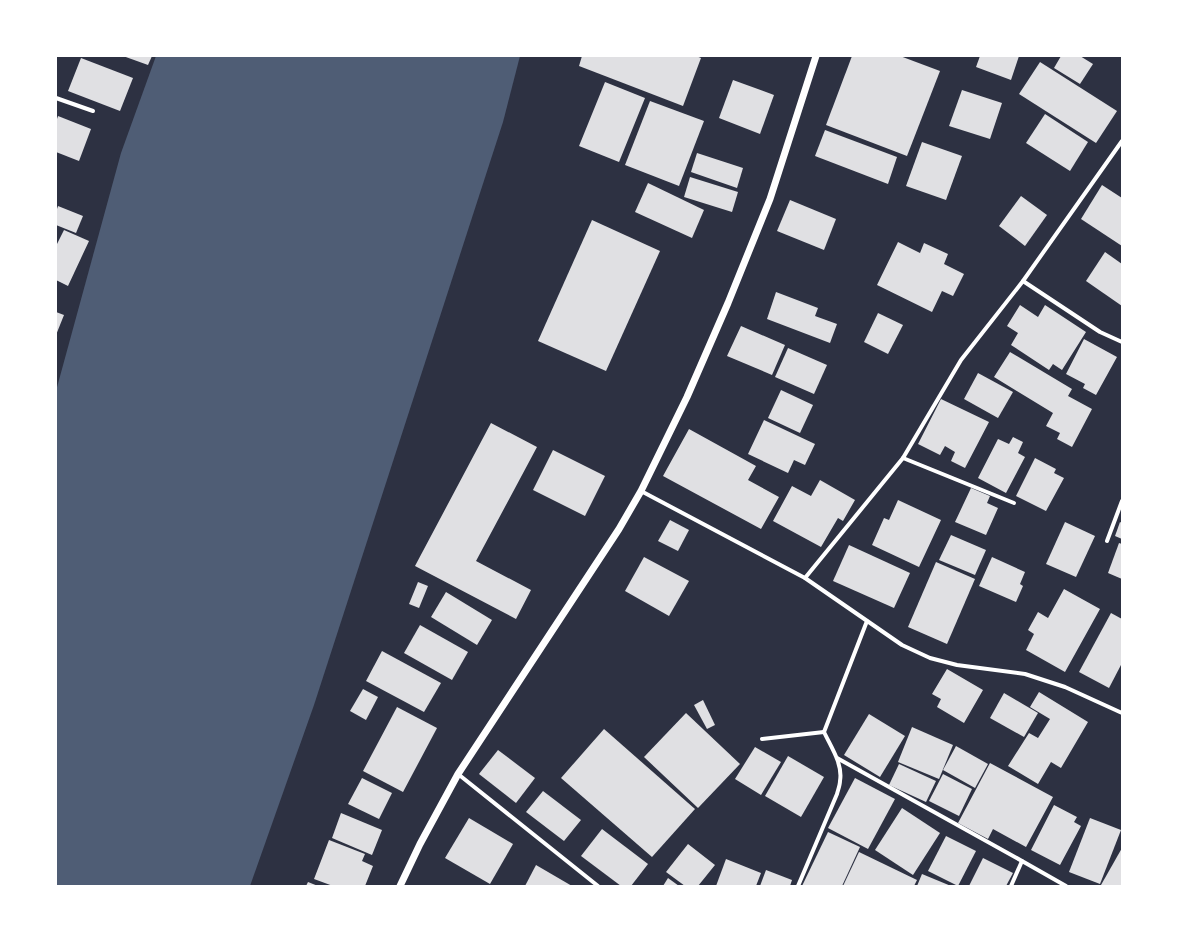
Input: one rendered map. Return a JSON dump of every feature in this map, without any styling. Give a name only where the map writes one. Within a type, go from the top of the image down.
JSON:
[{"type":"street","points":[[400,886],[420,844],[458,774],[615,536],[641,491],[687,397],[728,303],[770,199],[816,56]]},
{"type":"street","points":[[56,98],[93,111]]},
{"type":"street","points":[[805,578],[903,458],[961,360],[1023,281],[1122,141]]},
{"type":"street","points":[[1023,281],[1100,332],[1122,342]]},
{"type":"street","points":[[903,458],[1014,504]]},
{"type":"street","points":[[641,491],[805,578],[902,644],[930,658],[957,664],[1025,674],[1065,687],[1122,713]]},
{"type":"street","points":[[1107,541],[1122,500]]},
{"type":"street","points":[[798,886],[837,794],[840,771],[836,758],[824,732],[867,620]]},
{"type":"street","points":[[762,739],[824,732]]},
{"type":"street","points":[[836,758],[1066,886]]},
{"type":"street","points":[[458,774],[598,886]]},
{"type":"street","points":[[1011,886],[1022,861]]},
{"type":"water","points":[[156,56],[520,56],[503,122],[314,705],[250,886],[56,886],[56,391],[121,153]]},
{"type":"building","points":[[123,56],[152,56],[148,65]]},
{"type":"building","points":[[582,56],[696,56],[701,58],[683,106],[579,66]]},
{"type":"building","points":[[852,56],[900,56],[940,71],[907,156],[826,125]]},
{"type":"building","points":[[980,56],[1019,56],[1011,80],[976,67]]},
{"type":"building","points":[[1061,56],[1080,56],[1093,64],[1080,84],[1054,68]]},
{"type":"building","points":[[81,58],[133,78],[120,111],[68,91]]},
{"type":"building","points":[[1040,62],[1117,111],[1096,143],[1019,94]]},
{"type":"building","points":[[733,80],[774,95],[760,134],[719,118]]},
{"type":"building","points":[[605,82],[645,98],[619,162],[579,146]]},
{"type":"building","points":[[962,90],[1002,103],[990,139],[949,126]]},
{"type":"building","points":[[650,101],[704,121],[679,186],[625,165]]},
{"type":"building","points":[[1045,114],[1088,142],[1070,171],[1026,143]]},
{"type":"building","points":[[58,116],[91,129],[79,161],[56,152],[56,122]]},
{"type":"building","points":[[825,130],[897,157],[888,184],[815,156]]},
{"type":"building","points":[[922,142],[962,156],[946,200],[906,186]]},
{"type":"building","points":[[697,153],[743,168],[737,188],[691,172]]},
{"type":"building","points":[[690,177],[738,192],[732,212],[684,197]]},
{"type":"building","points":[[648,183],[704,210],[692,238],[635,212]]},
{"type":"building","points":[[1102,185],[1122,198],[1122,246],[1081,219]]},
{"type":"building","points":[[1021,196],[1047,215],[1025,246],[999,226]]},
{"type":"building","points":[[790,200],[836,219],[824,250],[777,231]]},
{"type":"building","points":[[58,206],[83,216],[76,233],[56,225],[56,212]]},
{"type":"building","points":[[592,220],[660,251],[606,371],[538,341]]},
{"type":"building","points":[[64,230],[89,241],[68,286],[56,280],[56,246]]},
{"type":"building","points":[[898,242],[920,253],[924,243],[948,254],[944,264],[964,274],[953,296],[942,291],[932,312],[877,285]]},
{"type":"building","points":[[1105,252],[1122,264],[1122,306],[1086,281]]},
{"type":"building","points":[[776,292],[818,308],[815,316],[837,324],[830,343],[767,319]]},
{"type":"building","points":[[1020,305],[1038,317],[1045,305],[1086,332],[1062,370],[1053,364],[1049,370],[1011,345],[1018,333],[1007,326]]},
{"type":"building","points":[[56,312],[64,315],[56,335]]},
{"type":"building","points":[[878,313],[903,325],[888,354],[864,342]]},
{"type":"building","points":[[741,326],[785,345],[772,375],[727,356]]},
{"type":"building","points":[[1084,339],[1117,357],[1096,395],[1083,388],[1085,384],[1066,374]]},
{"type":"building","points":[[788,348],[827,365],[814,394],[775,377]]},
{"type":"building","points":[[1010,352],[1072,389],[1068,396],[1092,409],[1072,447],[1057,439],[1060,433],[1046,426],[1053,413],[994,377]]},
{"type":"building","points":[[978,373],[1013,392],[998,418],[964,399]]},
{"type":"building","points":[[781,390],[813,405],[800,433],[768,418]]},
{"type":"building","points":[[941,399],[989,422],[965,468],[951,461],[955,452],[945,446],[940,455],[918,444]]},
{"type":"building","points":[[764,420],[815,444],[805,465],[794,460],[788,473],[748,454]]},
{"type":"building","points":[[491,423],[537,447],[476,561],[531,590],[516,619],[415,566]]},
{"type":"building","points":[[689,429],[756,466],[748,480],[779,497],[761,529],[663,476]]},
{"type":"building","points":[[1013,437],[1023,442],[1018,453],[1025,457],[1006,493],[978,478],[998,439],[1009,444]]},
{"type":"building","points":[[553,450],[605,476],[585,516],[533,490]]},
{"type":"building","points":[[1035,458],[1056,469],[1054,473],[1064,478],[1046,511],[1016,496]]},
{"type":"building","points":[[820,480],[855,500],[843,521],[838,518],[821,547],[773,521],[792,486],[811,496]]},
{"type":"building","points":[[971,488],[990,496],[987,503],[998,508],[986,535],[955,522]]},
{"type":"building","points":[[898,500],[941,520],[919,567],[872,545],[884,518],[889,520]]},
{"type":"building","points":[[670,520],[689,530],[678,551],[658,541]]},
{"type":"building","points":[[1065,522],[1095,536],[1076,577],[1046,564]]},
{"type":"building","points":[[1120,522],[1122,523],[1122,539],[1115,536]]},
{"type":"building","points":[[951,535],[986,550],[975,575],[939,560]]},
{"type":"building","points":[[1119,543],[1122,544],[1122,579],[1108,573]]},
{"type":"building","points":[[849,545],[910,573],[894,608],[833,581]]},
{"type":"building","points":[[644,557],[689,581],[669,616],[625,591]]},
{"type":"building","points":[[992,557],[1025,572],[1020,584],[1023,586],[1016,602],[979,586]]},
{"type":"building","points":[[936,562],[975,579],[947,644],[908,627]]},
{"type":"building","points":[[418,582],[428,586],[419,608],[409,604]]},
{"type":"building","points":[[1064,589],[1100,609],[1065,672],[1026,650],[1034,634],[1028,630],[1038,612],[1048,618]]},
{"type":"building","points":[[446,592],[492,620],[477,645],[431,617]]},
{"type":"building","points":[[1111,613],[1122,619],[1122,663],[1109,688],[1079,672]]},
{"type":"building","points":[[420,625],[468,652],[452,680],[404,653]]},
{"type":"building","points":[[382,651],[441,683],[424,712],[366,681]]},
{"type":"building","points":[[947,669],[983,690],[964,723],[937,707],[941,699],[932,694]]},
{"type":"building","points":[[363,689],[378,697],[366,720],[350,711]]},
{"type":"building","points":[[1039,692],[1088,722],[1061,768],[1051,762],[1038,784],[1008,766],[1029,733],[1038,738],[1050,719],[1030,707]]},
{"type":"building","points":[[1004,693],[1038,713],[1024,737],[990,718]]},
{"type":"building","points":[[703,700],[715,725],[707,729],[694,705]]},
{"type":"building","points":[[397,707],[437,728],[403,792],[363,771]]},
{"type":"building","points":[[686,713],[740,764],[698,808],[644,757]]},
{"type":"building","points":[[869,714],[905,736],[880,777],[844,755]]},
{"type":"building","points":[[912,727],[953,745],[939,779],[898,762]]},
{"type":"building","points":[[604,729],[695,809],[652,857],[561,778]]},
{"type":"building","points":[[956,746],[988,764],[975,788],[943,770]]},
{"type":"building","points":[[755,747],[781,762],[761,795],[735,779]]},
{"type":"building","points":[[498,750],[535,778],[516,803],[479,774]]},
{"type":"building","points":[[788,756],[824,777],[801,817],[765,796]]},
{"type":"building","points":[[990,763],[1053,797],[1026,847],[993,829],[988,839],[958,823]]},
{"type":"building","points":[[899,764],[936,781],[926,802],[889,785]]},
{"type":"building","points":[[943,774],[972,789],[959,816],[929,801]]},
{"type":"building","points":[[362,778],[392,793],[379,819],[348,804]]},
{"type":"building","points":[[855,778],[895,799],[868,849],[828,828]]},
{"type":"building","points":[[543,791],[581,820],[564,841],[526,812]]},
{"type":"building","points":[[1054,805],[1077,817],[1074,822],[1081,826],[1060,865],[1031,850]]},
{"type":"building","points":[[902,808],[940,833],[913,875],[875,850]]},
{"type":"building","points":[[341,813],[382,830],[372,855],[332,838]]},
{"type":"building","points":[[469,818],[513,844],[490,884],[445,858]]},
{"type":"building","points":[[1090,818],[1121,830],[1100,884],[1069,872]]},
{"type":"building","points":[[602,829],[648,864],[631,886],[621,886],[581,856]]},
{"type":"building","points":[[828,832],[860,847],[842,886],[802,886]]},
{"type":"building","points":[[946,836],[976,851],[958,886],[928,871]]},
{"type":"building","points":[[329,840],[365,854],[362,861],[373,866],[365,886],[333,886],[314,879]]},
{"type":"building","points":[[688,844],[715,865],[698,886],[685,886],[666,872]]},
{"type":"building","points":[[1122,848],[1122,886],[1102,886],[1101,885]]},
{"type":"building","points":[[859,852],[917,880],[914,886],[843,886]]},
{"type":"building","points":[[983,858],[1013,873],[1006,886],[969,886]]},
{"type":"building","points":[[726,859],[761,873],[756,886],[716,886]]},
{"type":"building","points":[[536,865],[572,886],[525,886]]},
{"type":"building","points":[[766,870],[792,880],[790,886],[760,886]]},
{"type":"building","points":[[922,874],[951,886],[917,886]]},
{"type":"building","points":[[668,878],[679,886],[663,886]]},
{"type":"building","points":[[308,882],[318,886],[306,886]]}]
